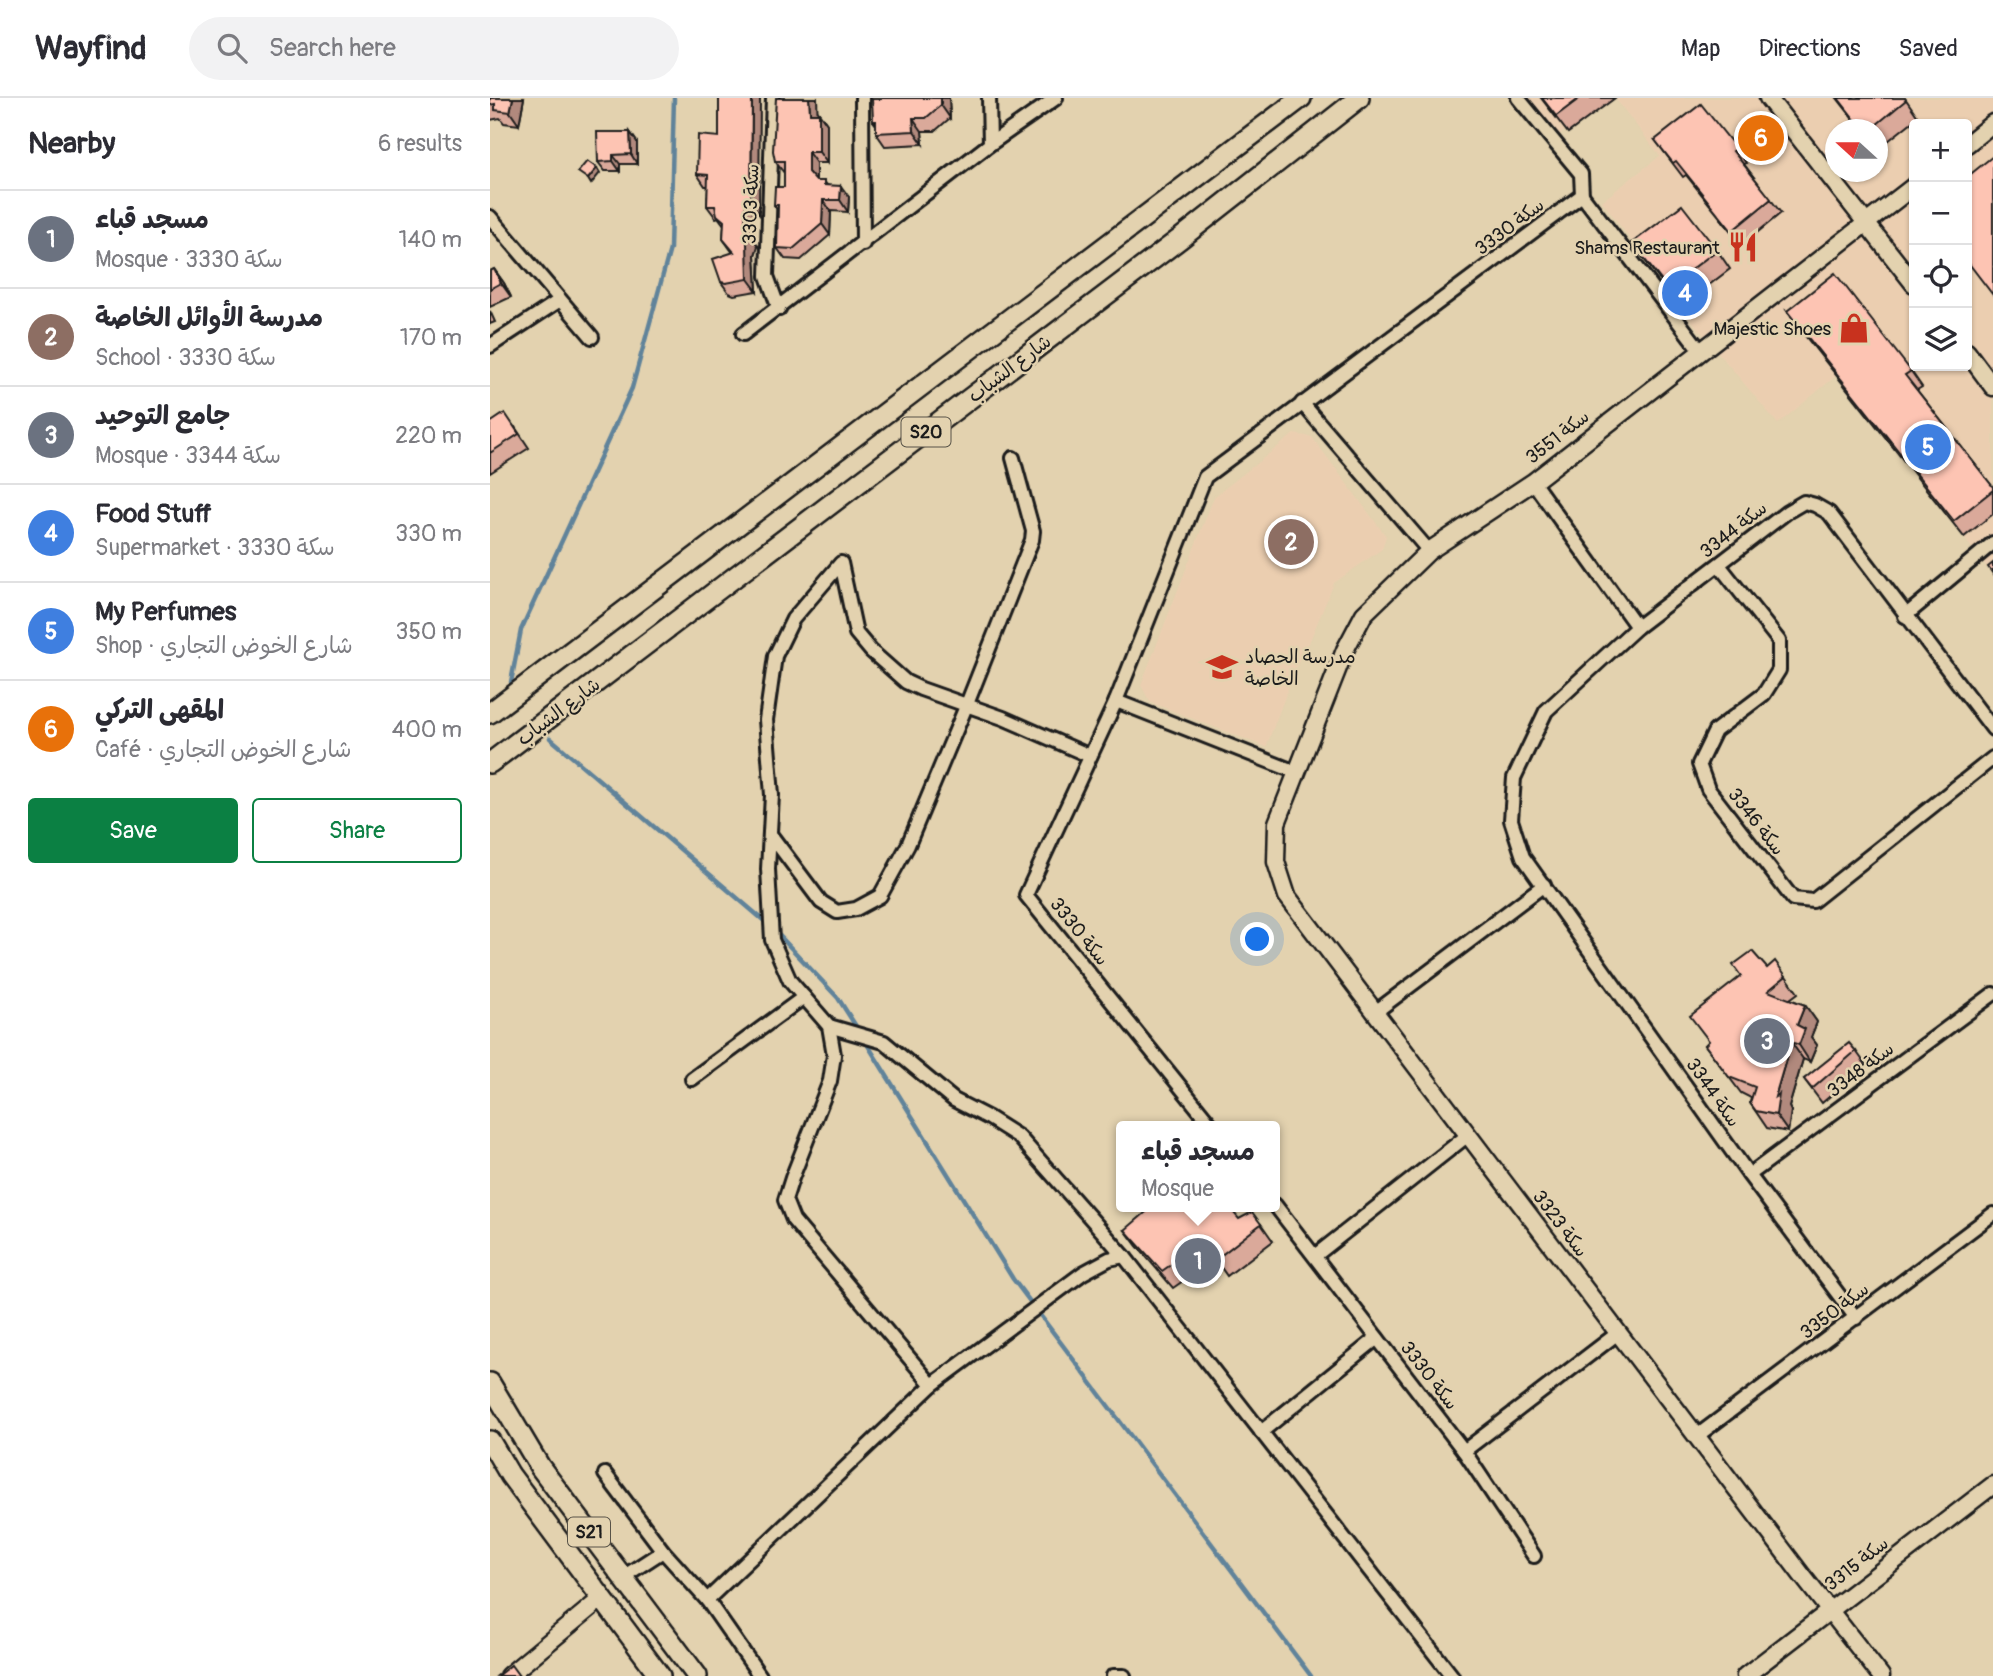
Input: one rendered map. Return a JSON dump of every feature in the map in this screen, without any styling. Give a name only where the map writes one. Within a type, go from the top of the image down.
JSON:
[{"type":"main road","name":"شارع الشباب","points":[[490,713],[1301,98]]},
{"type":"main road","name":"شارع الشباب","points":[[490,763],[1170,246],[1359,98]]},
{"type":"main road","name":"S21","points":[[490,1382],[540,1467],[697,1676]]},
{"type":"main road","name":"S21","points":[[490,1441],[510,1475],[660,1676]]},
{"type":"street","name":"سكة 3303","points":[[773,98],[767,276],[779,309]]},
{"type":"street","points":[[862,98],[863,244]]},
{"type":"street","points":[[989,98],[990,144]]},
{"type":"street","points":[[743,334],[779,309],[990,144],[1056,98]]},
{"type":"street","points":[[1518,98],[1581,174],[1582,195],[1700,350]]},
{"type":"street","points":[[1768,98],[1909,278]]},
{"type":"street","points":[[1972,140],[1993,123]]},
{"type":"street","name":"سكة 3551","points":[[1296,772],[1345,650],[1364,614],[1429,551],[1533,482],[1909,190]]},
{"type":"street","name":"سكة 3330","points":[[1208,1121],[1026,895],[1115,701],[1205,477],[1582,195]]},
{"type":"street","points":[[490,217],[592,337]]},
{"type":"street","points":[[490,346],[560,300]]},
{"type":"street","points":[[1972,357],[1990,377]]},
{"type":"street","points":[[1302,403],[1429,551]]},
{"type":"street","points":[[770,834],[821,902],[836,912],[856,909],[880,896],[908,845],[1032,540],[1033,531],[1013,458]]},
{"type":"street","points":[[1533,482],[1637,627]]},
{"type":"street","name":"سكة 3344","points":[[1856,1318],[1749,1175],[1523,857],[1511,820],[1514,778],[1546,710],[1637,627],[1787,512],[1804,502],[1829,513],[1905,615]]},
{"type":"street","points":[[1993,543],[1905,615],[1993,729]]},
{"type":"street","points":[[932,1385],[793,1220],[785,1200],[830,1080],[834,1055],[829,1026],[790,981],[772,940],[768,869],[772,795],[766,720],[775,656],[793,619],[841,563],[856,633],[871,651],[906,682],[967,704],[1090,756]]},
{"type":"street","name":"سكة 3346","points":[[1718,565],[1779,641],[1779,670],[1763,694],[1715,731],[1699,764],[1708,789],[1793,899],[1813,901],[1993,758]]},
{"type":"street","points":[[1115,701],[1296,772]]},
{"type":"street","name":"سكة 3323","points":[[1296,772],[1277,823],[1276,862],[1287,896],[1881,1676]]},
{"type":"street","points":[[1374,1013],[1544,885]]},
{"type":"street","name":"سكة 3348","points":[[1749,1175],[1993,994]]},
{"type":"street","points":[[692,1079],[804,997]]},
{"type":"street","points":[[829,1026],[884,1041],[954,1100],[1019,1137],[1124,1256],[1452,1676]]},
{"type":"street","points":[[1315,1255],[1468,1135]]},
{"type":"street","name":"سكة 3330","points":[[1280,1211],[1464,1451],[1534,1556]]},
{"type":"street","name":"سكة 3350","points":[[1697,1436],[1993,1214]]},
{"type":"street","points":[[707,1600],[932,1385],[1083,1273],[1109,1259],[1124,1256]]},
{"type":"street","points":[[1464,1451],[1618,1333]]},
{"type":"street","points":[[1261,1432],[1377,1338]]},
{"type":"street","points":[[605,1474],[663,1551],[707,1600],[760,1676]]},
{"type":"street","name":"سكة 3315","points":[[1745,1676],[1990,1493]]},
{"type":"street","points":[[623,1577],[663,1551]]},
{"type":"street","points":[[508,1676],[601,1598]]},
{"type":"street","points":[[1113,1676],[1124,1676]]},
{"type":"shaded area","points":[[1524,98],[1614,98],[1557,136]]},
{"type":"shaded area","points":[[1615,98],[1993,98],[1993,575],[1837,375],[1778,424],[1680,307],[1602,201],[1660,156]]},
{"type":"shaded area","points":[[1294,434],[1312,437],[1386,536],[1382,549],[1334,583],[1306,650],[1303,649],[1266,747],[1150,702],[1141,685],[1214,497]]},
{"type":"building","points":[[490,98],[513,98],[510,112],[495,110],[495,104],[490,105]]},
{"type":"building","points":[[719,98],[752,98],[751,202],[746,202],[745,226],[750,235],[747,243],[748,279],[726,283],[721,282],[713,259],[734,252],[723,239],[724,221],[717,215],[715,206],[707,206],[708,175],[697,174],[698,135],[719,137]]},
{"type":"building","points":[[776,98],[809,98],[810,113],[819,113],[819,152],[808,152],[808,172],[816,181],[824,181],[824,185],[841,186],[840,200],[823,200],[822,224],[793,249],[777,248],[778,205],[774,205],[775,187],[784,187],[784,161],[775,161],[773,151]]},
{"type":"building","points":[[941,98],[941,105],[926,118],[913,118],[914,131],[876,133],[872,99]]},
{"type":"building","points":[[1542,98],[1580,98],[1556,116]]},
{"type":"building","points":[[1838,98],[1906,100],[1883,119],[1854,119]]},
{"type":"building","points":[[1701,104],[1736,148],[1733,151],[1771,199],[1732,231],[1676,161],[1673,163],[1655,140]]},
{"type":"building","points":[[597,132],[630,132],[631,154],[613,155],[613,161],[598,162]]},
{"type":"building","points":[[1993,156],[1993,295],[1972,268],[1972,173]]},
{"type":"building","points":[[587,161],[597,168],[588,179],[578,172]]},
{"type":"building","points":[[1682,205],[1717,250],[1667,288],[1632,243]]},
{"type":"building","points":[[494,269],[501,283],[490,289],[490,271]]},
{"type":"building","points":[[1835,273],[1911,371],[1905,375],[1993,490],[1954,521],[1787,311]]},
{"type":"building","points":[[505,413],[519,434],[490,453],[490,423]]},
{"type":"building","points":[[1752,951],[1767,968],[1775,961],[1786,976],[1768,991],[1805,1005],[1797,1025],[1805,1029],[1799,1045],[1791,1042],[1775,1097],[1779,1094],[1776,1115],[1756,1111],[1750,1103],[1755,1087],[1729,1077],[1705,1045],[1709,1041],[1690,1016],[1741,976],[1733,965]]},
{"type":"building","points":[[1849,1043],[1856,1051],[1812,1089],[1804,1079]]},
{"type":"building","points":[[1146,1212],[1233,1212],[1239,1219],[1252,1212],[1261,1224],[1215,1260],[1203,1243],[1195,1262],[1182,1257],[1162,1271],[1125,1230]]},
{"type":"building","points":[[511,1665],[519,1676],[497,1676]]},
{"type":"waterway","points":[[511,682],[521,630],[632,388],[670,249],[674,98]]},
{"type":"waterway","points":[[550,738],[769,925]]},
{"type":"waterway","points":[[775,931],[838,998],[859,1031]]},
{"type":"waterway","points":[[864,1039],[1013,1279],[1311,1676]]},
{"type":"place","name":"المقهى التركي","points":[[1761,138]]},
{"type":"place","name":"Shams Restaurant","points":[[1743,247]]},
{"type":"place","name":"Food Stuff","points":[[1685,293]]},
{"type":"place","name":"Majestic Shoes","points":[[1854,328]]},
{"type":"place","name":"My Perfumes","points":[[1928,447]]},
{"type":"place","name":"مدرسة الأوائل الخاصة","points":[[1291,542]]},
{"type":"place","name":"مدرسة الحصاد الخاصة","points":[[1222,667]]},
{"type":"place","name":"جامع التوحيد","points":[[1767,1041]]},
{"type":"place","name":"مسجد قباء","points":[[1198,1261]]}]
